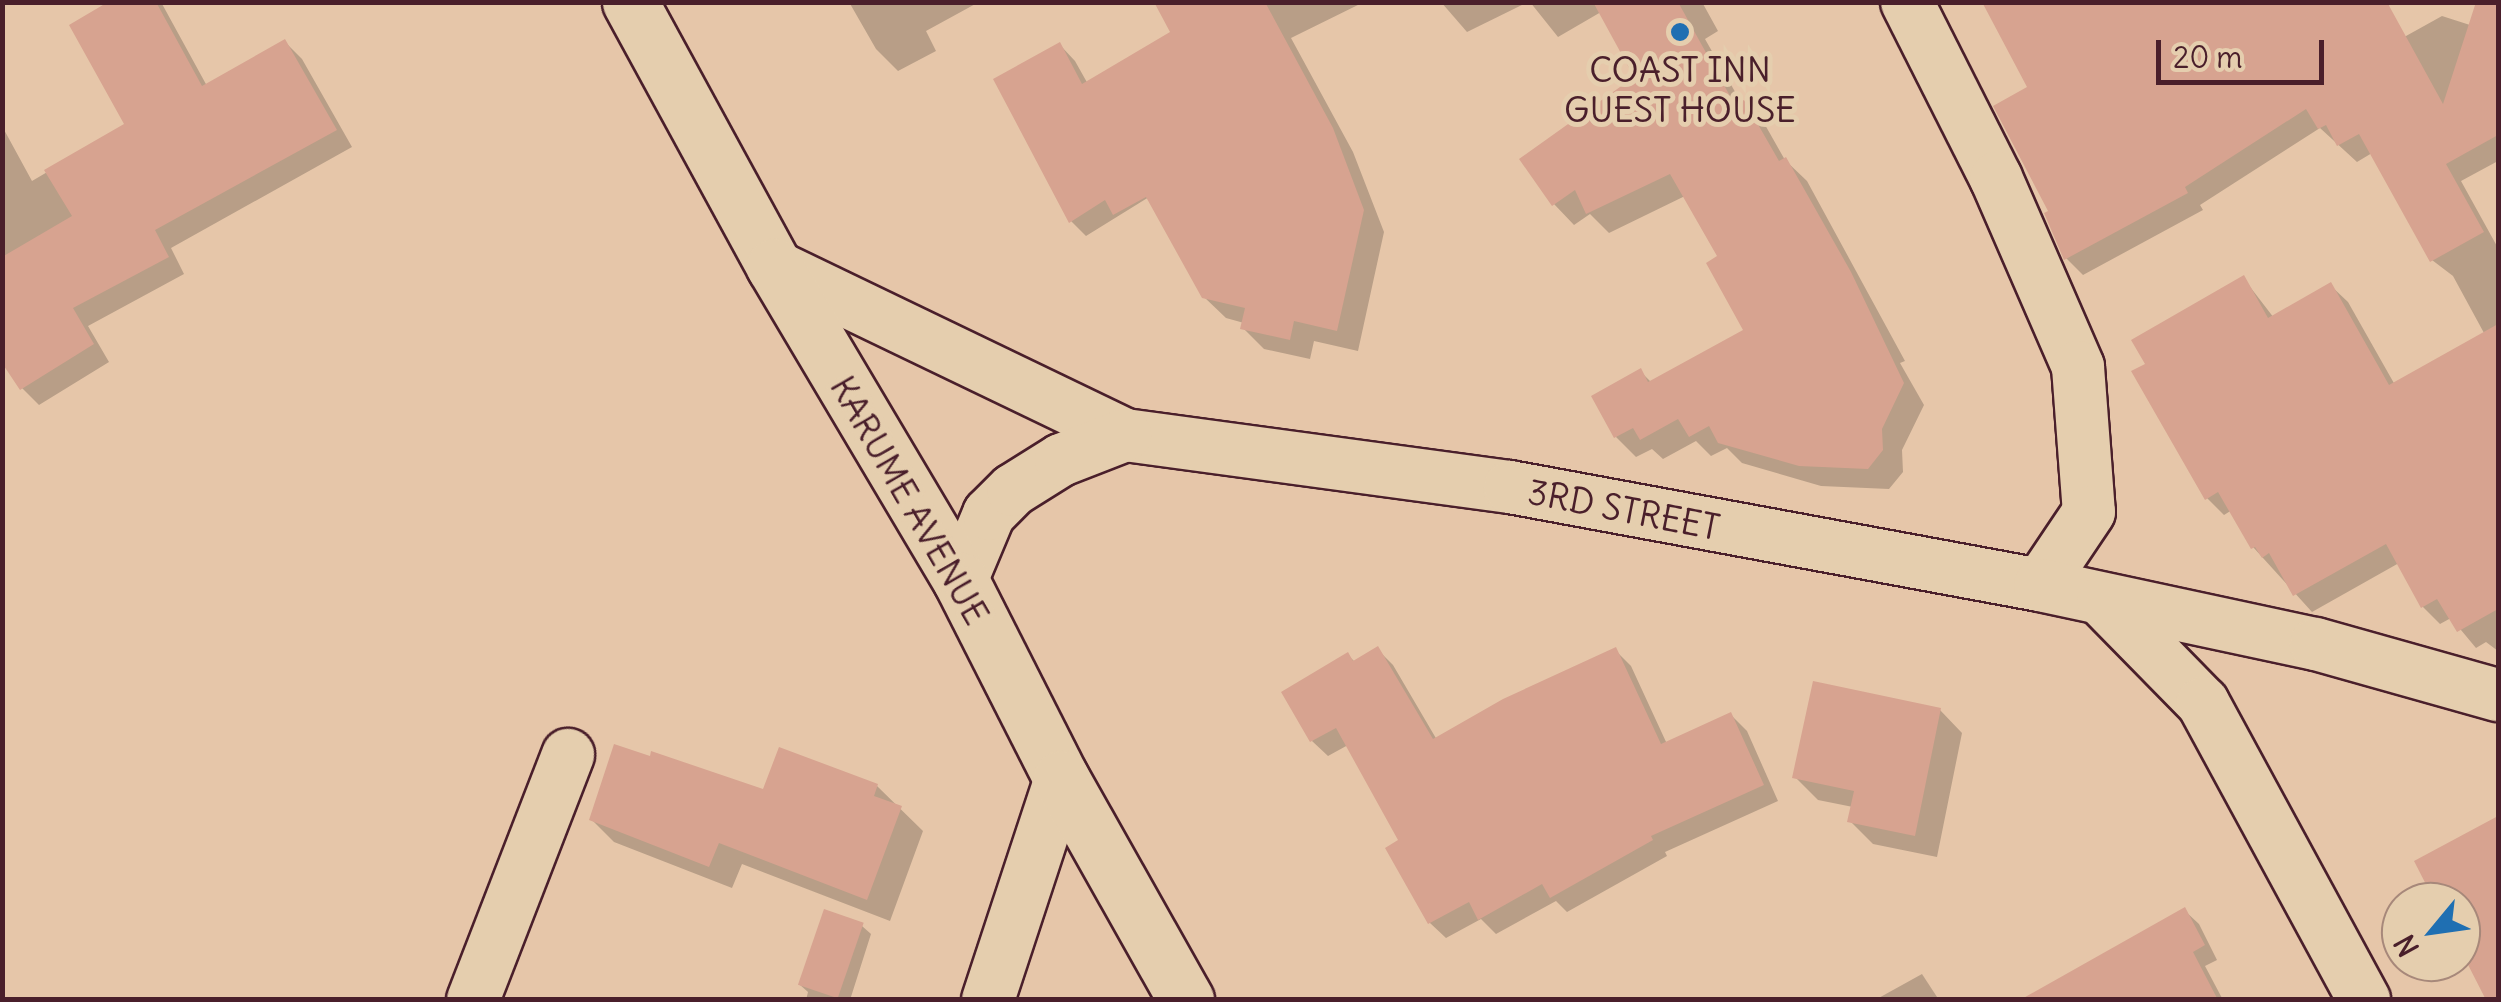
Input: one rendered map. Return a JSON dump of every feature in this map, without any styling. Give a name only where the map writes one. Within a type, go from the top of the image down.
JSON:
[{"type":"main road","name":"KARUME AVENUE","points":[[630,2],[774,266],[961,582],[1061,778],[1186,1000]]},
{"type":"street","points":[[1906,2],[1996,178],[2078,366],[2089,512],[2040,585]]},
{"type":"street","name":"3RD STREET","points":[[774,266],[1125,435],[1510,487],[2040,585],[2316,644],[2498,695]]},
{"type":"street","points":[[961,582],[989,514],[1013,490],[1061,460],[1125,435]]},
{"type":"street","points":[[2103,601],[2203,704],[2364,1000]]},
{"type":"street","points":[[473,1000],[568,754]]},
{"type":"street","points":[[988,1000],[1061,778]]},
{"type":"building","points":[[108,2],[156,2],[202,86],[285,39],[337,130],[155,230],[169,257],[73,308],[94,344],[20,390],[2,363],[2,257],[72,216],[44,170],[124,124],[69,25]]},
{"type":"building","points":[[1154,2],[1265,2],[1333,128],[1364,210],[1337,331],[1294,321],[1290,340],[1240,329],[1245,308],[1202,298],[1146,197],[1113,215],[1105,200],[1069,223],[993,79],[1060,42],[1082,84],[1170,32]]},
{"type":"building","points":[[1593,2],[1678,2],[1735,105],[1744,100],[1779,161],[1786,157],[1851,272],[1904,383],[1882,429],[1883,450],[1868,469],[1799,466],[1718,443],[1709,426],[1689,437],[1678,419],[1640,440],[1633,428],[1614,438],[1591,396],[1641,368],[1648,382],[1743,330],[1706,263],[1717,256],[1670,174],[1586,214],[1575,190],[1552,206],[1519,159],[1634,77]]},
{"type":"building","points":[[1982,2],[2387,2],[2443,104],[2476,2],[2498,2],[2498,135],[2446,164],[2484,232],[2430,262],[2359,134],[2337,146],[2326,125],[2318,129],[2306,109],[2185,187],[2188,193],[2064,260],[2044,213],[2048,211],[1993,106],[2027,87]]},
{"type":"building","points":[[2244,275],[2268,318],[2331,282],[2389,385],[2498,324],[2498,609],[2457,632],[2437,599],[2421,608],[2386,544],[2293,596],[2269,553],[2262,558],[2255,547],[2251,549],[2218,492],[2205,500],[2131,371],[2145,364],[2131,340]]},
{"type":"building","points":[[1378,646],[1433,739],[1503,699],[1616,647],[1661,744],[1731,712],[1764,785],[1651,836],[1653,840],[1550,898],[1542,884],[1478,920],[1469,902],[1428,924],[1385,848],[1398,840],[1336,728],[1310,742],[1281,692],[1348,652],[1353,661]]},
{"type":"building","points":[[1813,681],[1941,708],[1915,836],[1847,822],[1854,791],[1792,778]]},
{"type":"building","points":[[614,744],[650,756],[651,751],[763,789],[779,747],[878,784],[874,796],[902,806],[867,900],[719,843],[709,867],[589,820]]},
{"type":"building","points":[[2498,816],[2498,1000],[2486,1000],[2477,982],[2481,982],[2481,882],[2425,882],[2414,861]]},
{"type":"building","points":[[2185,907],[2205,945],[2193,952],[2218,1000],[2020,1000]]},
{"type":"building","points":[[824,909],[864,923],[838,998],[798,985]]},
{"type":"place","name":"COAST INN GUEST HOUSE","points":[[1680,32]]}]
